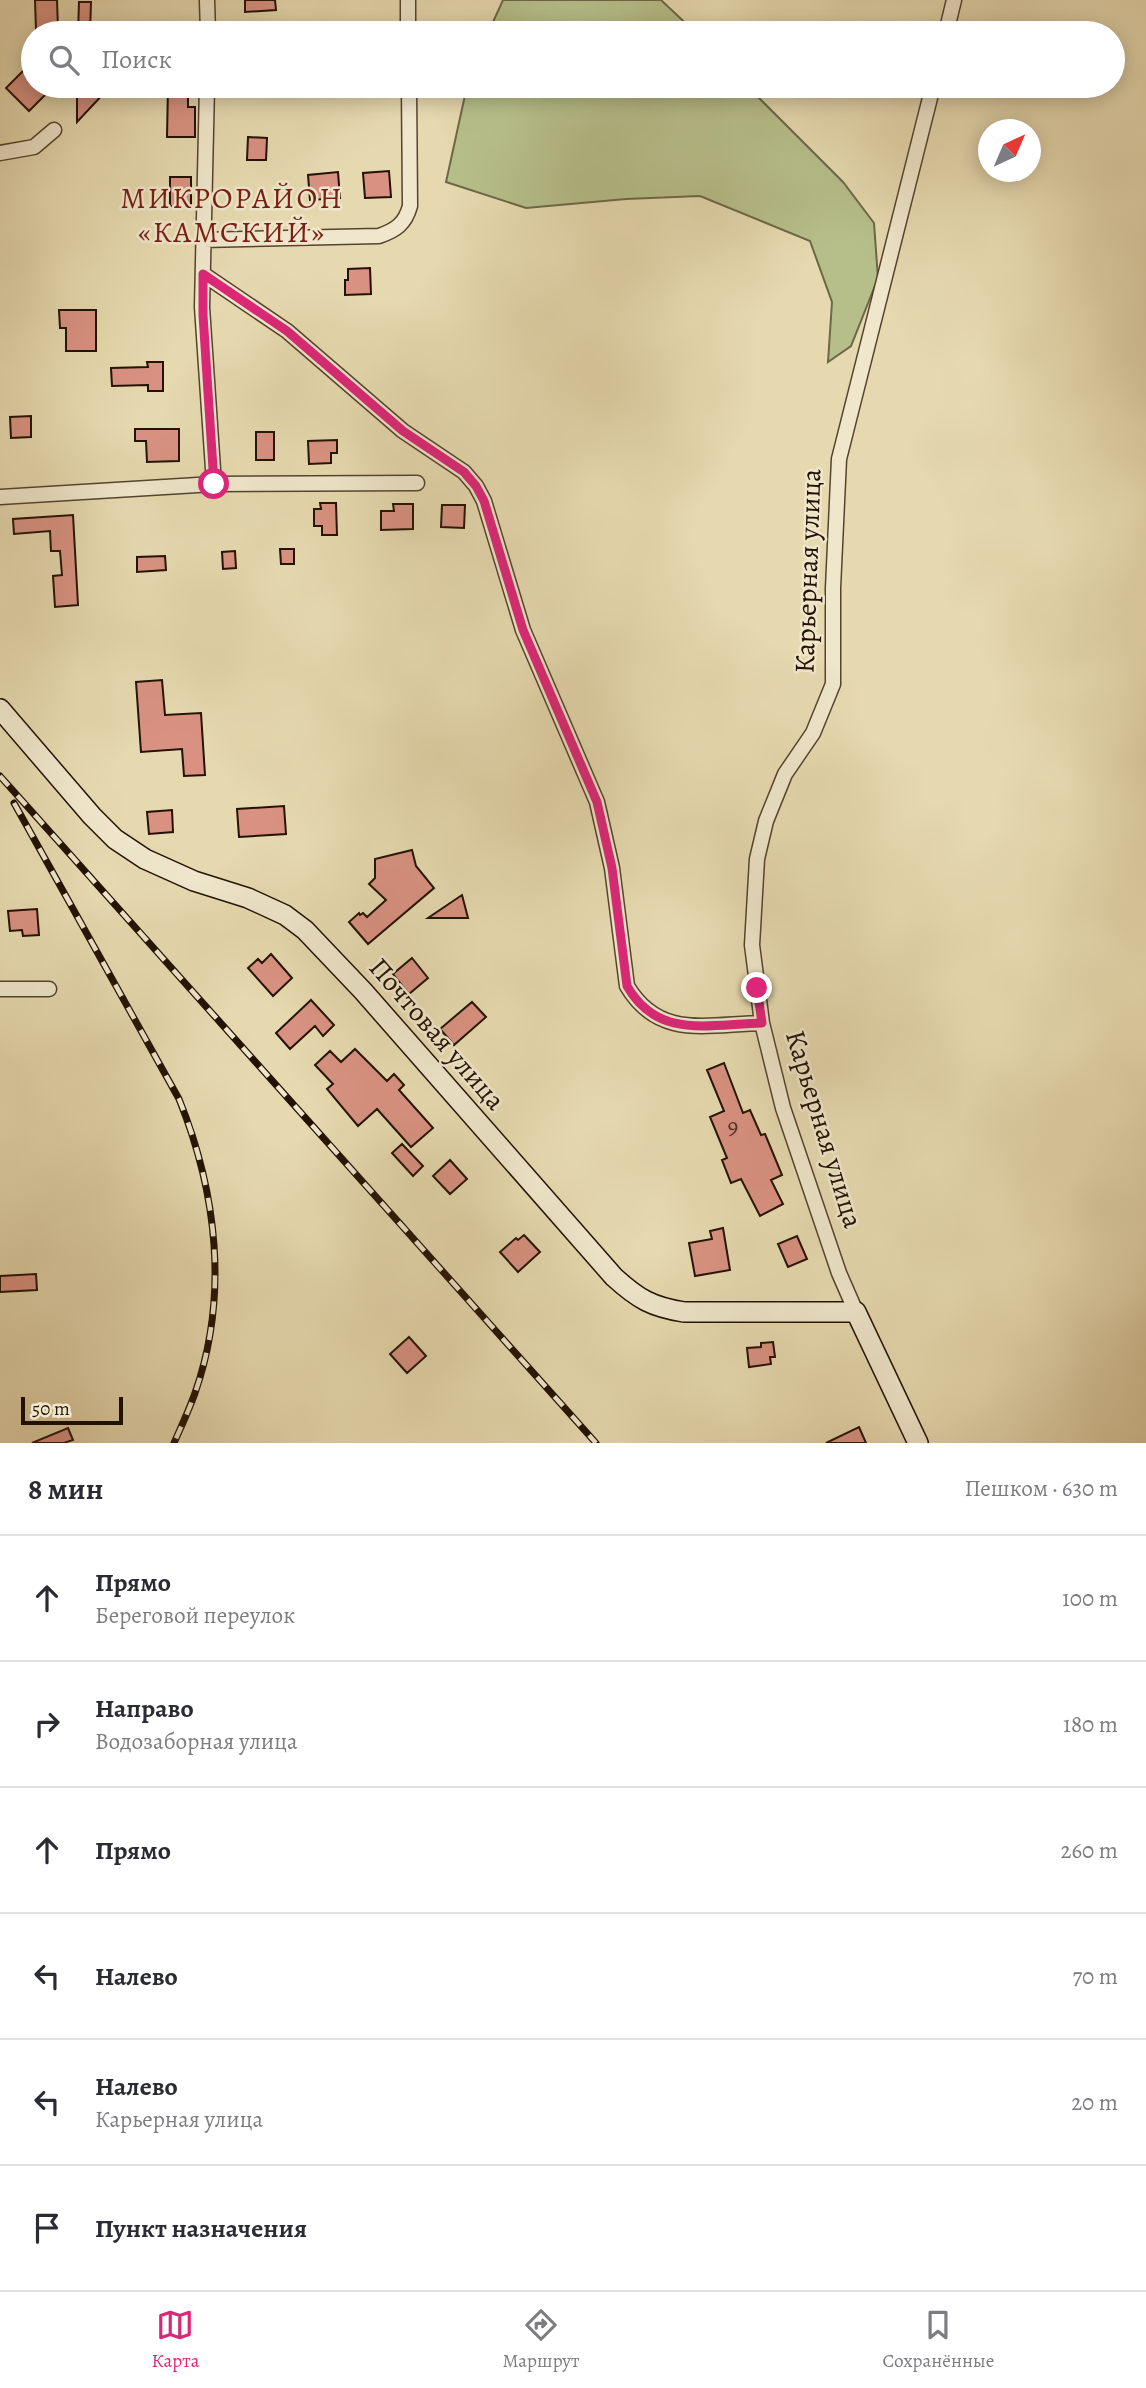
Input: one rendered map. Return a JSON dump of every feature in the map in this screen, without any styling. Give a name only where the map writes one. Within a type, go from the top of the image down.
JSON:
[{"type":"street","points":[[207,0],[208,21]]},
{"type":"street","points":[[408,0],[408,21]]},
{"type":"street","points":[[949,21],[954,0]]},
{"type":"street","points":[[207,98],[203,315],[214,484]]},
{"type":"street","points":[[203,240],[379,236],[393,231],[407,217],[410,206],[409,98]]},
{"type":"street","name":"Карьерная улица","points":[[918,1443],[839,1273],[783,1108],[762,1023],[752,945],[757,859],[766,821],[785,774],[813,733],[833,684],[833,588],[839,459],[930,98]]},
{"type":"street","points":[[0,153],[34,147],[54,130]]},
{"type":"street","points":[[203,274],[287,331],[403,431],[464,472],[476,486],[484,501],[523,630],[597,802],[612,868],[627,986],[647,1011],[670,1023],[762,1023]]},
{"type":"street","points":[[0,497],[214,484],[417,483]]},
{"type":"street","name":"Почтовая улица","points":[[0,709],[115,839],[145,859],[194,881],[248,898],[285,915],[305,930],[363,991],[614,1277],[635,1296],[659,1308],[684,1312],[856,1312]]},
{"type":"street","points":[[0,989],[49,989]]},
{"type":"green space","points":[[503,0],[661,0],[683,21],[493,21]]},
{"type":"green space","points":[[464,98],[759,98],[843,182],[874,223],[878,278],[851,346],[828,362],[832,302],[810,241],[700,196],[526,208],[446,182]]},
{"type":"building","points":[[35,0],[57,0],[58,21],[36,21]]},
{"type":"building","points":[[245,0],[275,0],[276,10],[245,12]]},
{"type":"building","points":[[79,2],[91,2],[90,21],[78,21]]},
{"type":"building","points":[[21,73],[21,98],[42,98],[29,111],[6,88]]},
{"type":"building","points":[[77,98],[99,98],[77,122]]},
{"type":"building","points":[[168,98],[188,98],[188,107],[195,107],[195,137],[167,137]]},
{"type":"building","points":[[248,137],[267,138],[266,160],[247,160]]},
{"type":"building","points":[[389,171],[391,197],[365,198],[363,173]]},
{"type":"building","points":[[338,172],[340,198],[310,200],[308,175]]},
{"type":"building","points":[[170,177],[191,177],[191,206],[170,206]]},
{"type":"building","points":[[370,268],[371,294],[345,295],[348,269]]},
{"type":"building","points":[[59,310],[96,310],[96,351],[66,351],[66,328],[60,328]]},
{"type":"building","points":[[147,362],[163,362],[163,391],[148,391],[148,385],[112,386],[111,368],[148,367]]},
{"type":"building","points":[[31,416],[31,437],[11,438],[10,417]]},
{"type":"building","points":[[135,429],[179,429],[179,461],[147,462],[146,441],[135,441]]},
{"type":"building","points":[[256,432],[274,432],[274,460],[256,460]]},
{"type":"building","points":[[337,440],[337,453],[331,453],[331,463],[309,464],[308,441]]},
{"type":"building","points":[[320,503],[336,503],[337,535],[322,535],[322,526],[314,526],[314,509],[321,509]]},
{"type":"building","points":[[393,504],[413,504],[413,529],[381,530],[381,511],[394,511]]},
{"type":"building","points":[[442,505],[465,505],[464,528],[441,527]]},
{"type":"building","points":[[73,515],[78,605],[55,607],[53,576],[62,575],[60,551],[51,551],[50,531],[14,534],[13,519]]},
{"type":"building","points":[[280,549],[294,549],[294,564],[281,564]]},
{"type":"building","points":[[235,551],[236,568],[223,569],[222,552]]},
{"type":"building","points":[[165,556],[166,570],[137,572],[137,557]]},
{"type":"building","points":[[162,680],[165,715],[201,713],[205,775],[184,776],[182,749],[141,752],[136,682]]},
{"type":"building","points":[[284,806],[286,834],[239,837],[237,809]]},
{"type":"building","points":[[172,810],[173,832],[149,834],[147,812]]},
{"type":"building","points":[[412,850],[416,866],[434,888],[368,944],[349,922],[359,913],[367,917],[386,900],[369,884],[375,878],[375,859]]},
{"type":"building","points":[[462,895],[468,918],[428,918]]},
{"type":"building","points":[[37,909],[39,935],[23,936],[22,930],[10,931],[8,911]]},
{"type":"building","points":[[271,954],[292,978],[273,996],[248,968],[258,959],[262,963]]},
{"type":"building","points":[[412,958],[428,978],[409,994],[393,974]]},
{"type":"building","points":[[311,1000],[334,1025],[323,1036],[315,1026],[290,1049],[276,1033]]},
{"type":"building","points":[[472,1002],[486,1017],[454,1045],[440,1029]]},
{"type":"building","points":[[355,1049],[387,1081],[394,1074],[404,1085],[399,1090],[433,1128],[411,1147],[377,1109],[358,1126],[327,1089],[333,1084],[315,1065],[330,1051],[341,1062]]},
{"type":"building","points":[[724,1063],[743,1113],[750,1110],[761,1135],[765,1134],[782,1175],[771,1180],[783,1204],[760,1216],[741,1179],[731,1183],[722,1160],[727,1158],[710,1117],[724,1111],[707,1070]]},
{"type":"building","points":[[402,1144],[423,1166],[413,1176],[392,1153]]},
{"type":"building","points":[[450,1160],[467,1179],[450,1194],[433,1176]]},
{"type":"building","points":[[723,1228],[730,1270],[695,1276],[689,1243],[712,1239],[710,1231]]},
{"type":"building","points":[[524,1235],[540,1252],[518,1272],[500,1252],[516,1238],[518,1240]]},
{"type":"building","points":[[797,1236],[807,1259],[788,1267],[778,1244]]},
{"type":"building","points":[[36,1274],[37,1290],[0,1292],[0,1276]]},
{"type":"building","points":[[409,1337],[426,1356],[407,1373],[390,1354]]},
{"type":"building","points":[[773,1342],[775,1357],[770,1357],[771,1364],[749,1367],[747,1348],[761,1347],[761,1343]]},
{"type":"building","points":[[859,1427],[866,1443],[826,1443]]},
{"type":"building","points":[[68,1428],[73,1440],[64,1443],[32,1443]]},
{"type":"railway","points":[[0,776],[596,1443]]},
{"type":"railway","points":[[14,803],[179,1099],[202,1171],[214,1245],[212,1319],[206,1356],[195,1393],[174,1443]]},
{"type":"district","name":"МИКРОРАЙОН «КАМСКИЙ»","points":[[232,215]]},
{"type":"route","points":[[214,484],[203,315],[203,274],[287,331],[403,431],[464,472],[476,486],[484,501],[523,630],[597,802],[612,868],[627,986],[635,999],[647,1011],[678,1025],[762,1023],[757,988]]}]
